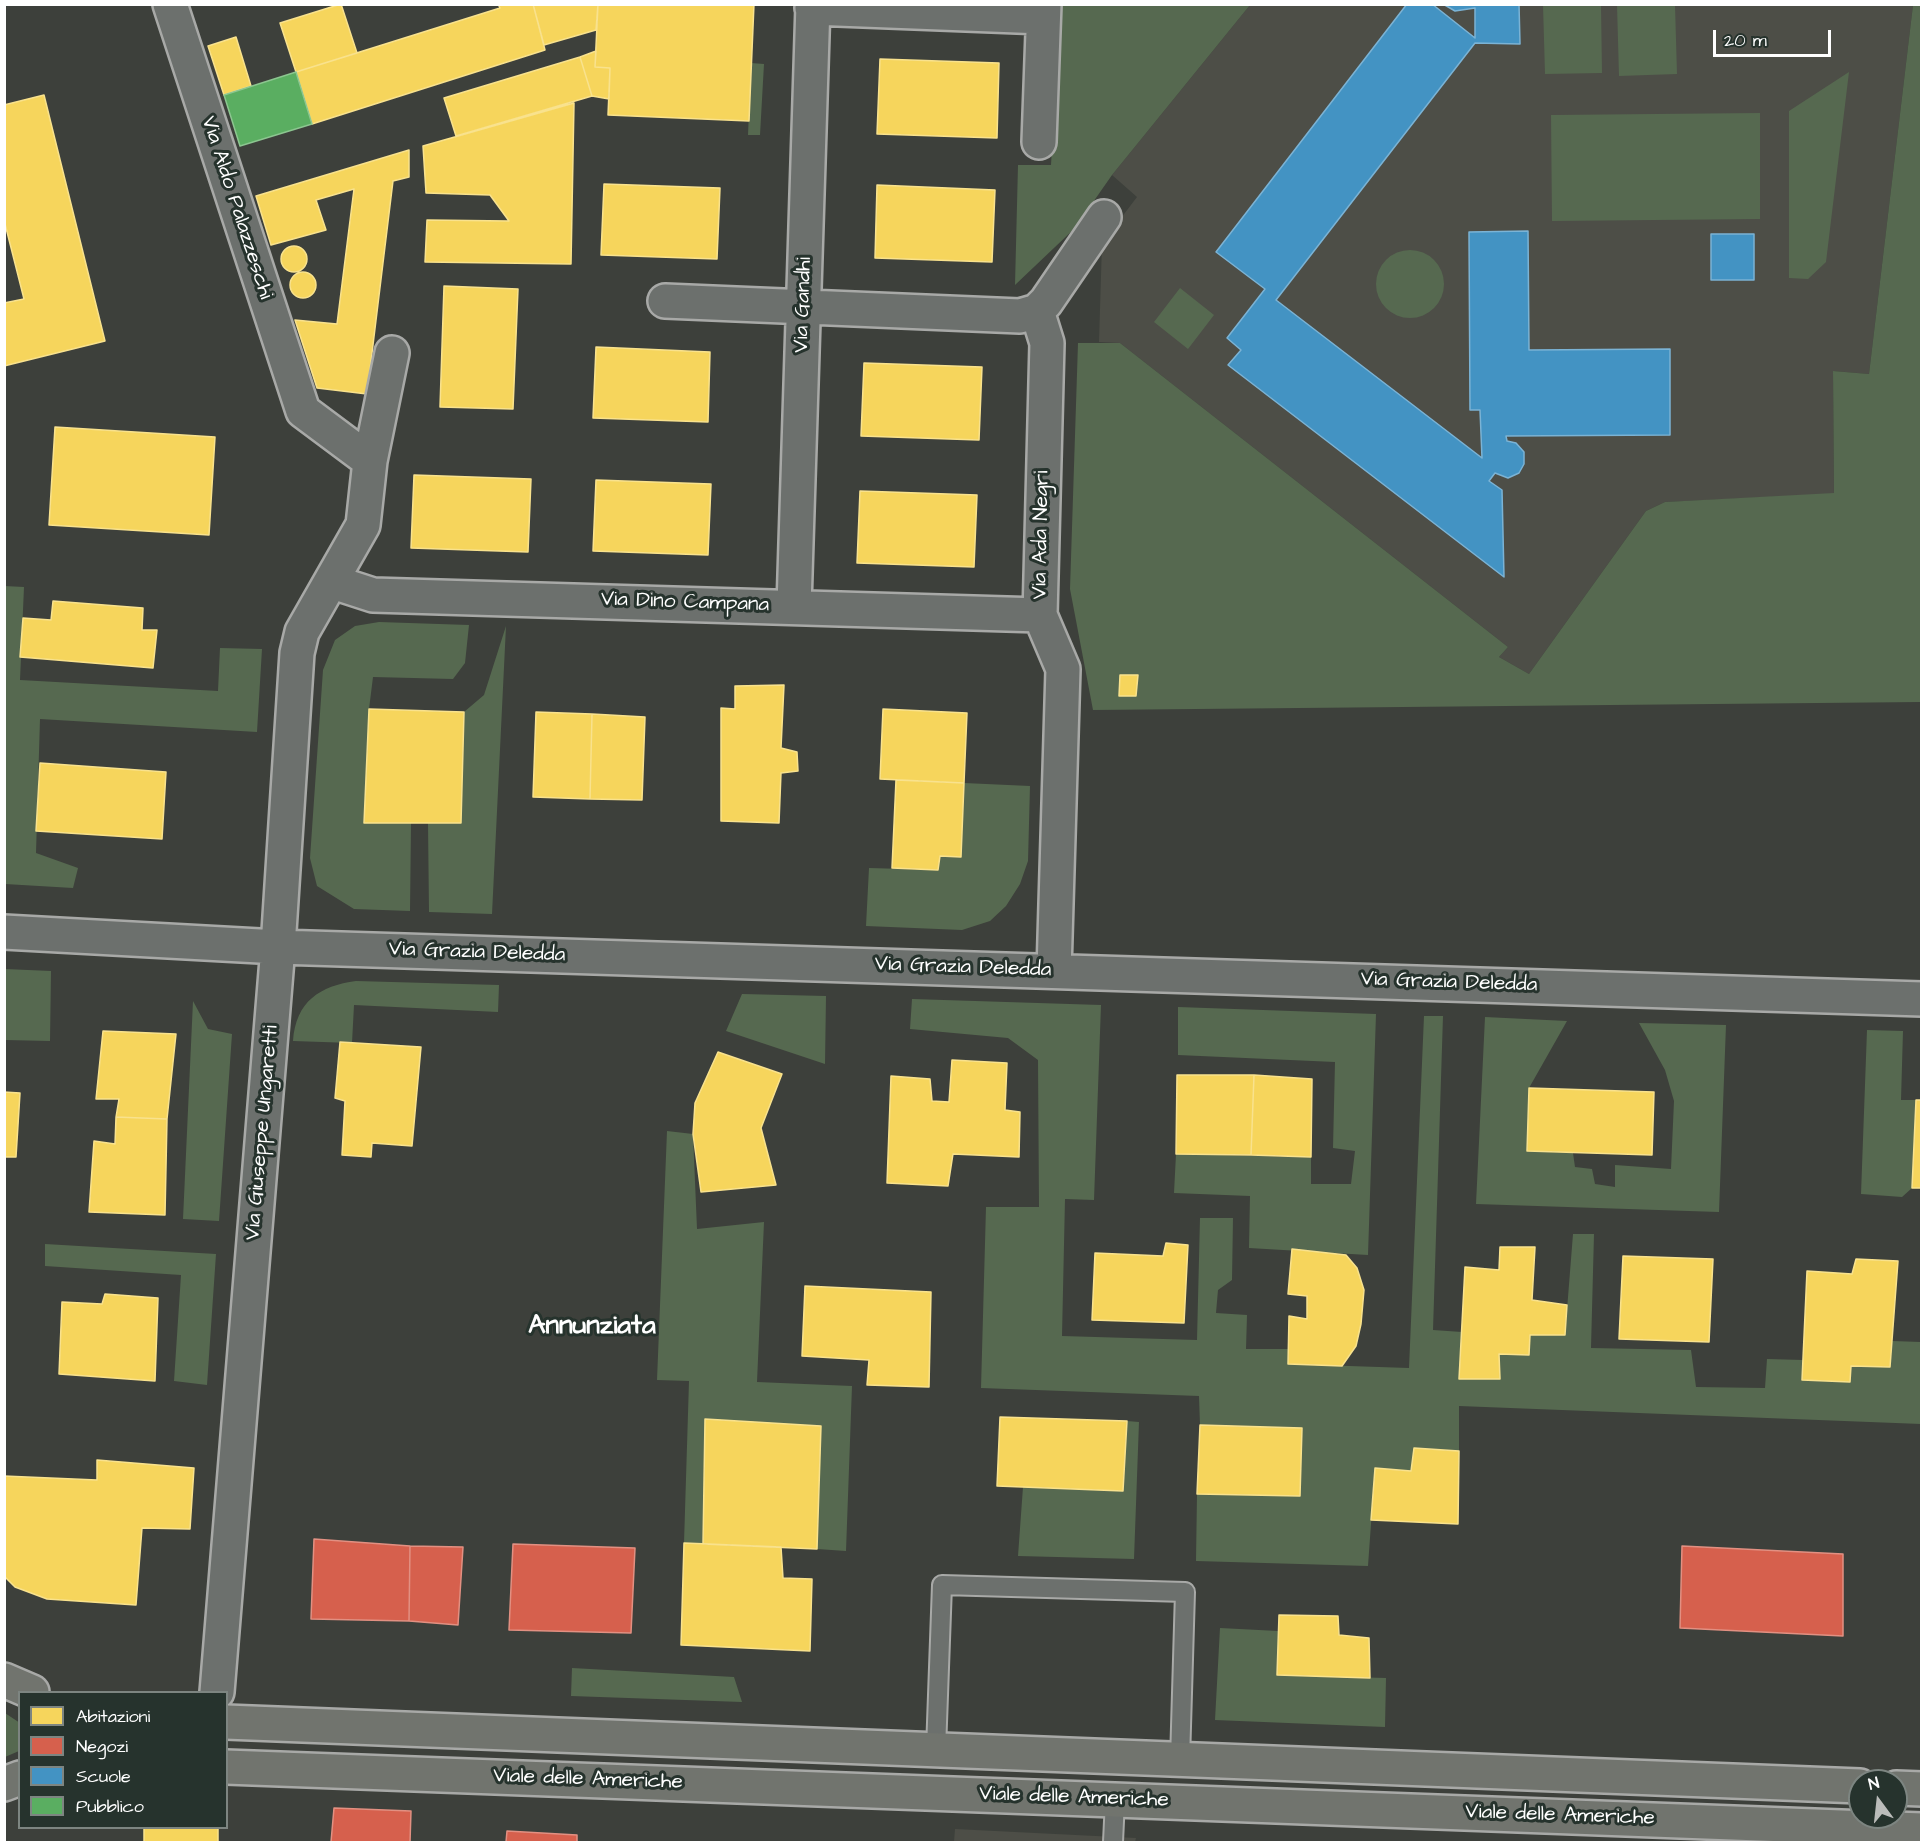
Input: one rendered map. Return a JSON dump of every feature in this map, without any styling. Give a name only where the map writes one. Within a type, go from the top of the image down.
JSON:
[{"type":"main road","points":[[4,1680],[30,1691]]},
{"type":"main road","name":"Viale delle Americhe","points":[[228,1722],[1848,1786]]},
{"type":"main road","name":"Viale delle Americhe","points":[[228,1767],[1922,1830]]},
{"type":"street","name":"Via Aldo Palazzeschi","points":[[170,4],[303,411],[370,461]]},
{"type":"street","points":[[812,6],[1043,11],[1039,142]]},
{"type":"street","name":"Via Gandhi","points":[[794,606],[805,306],[812,6]]},
{"type":"street","points":[[665,301],[1020,316],[1037,311],[1104,217]]},
{"type":"street","name":"Via Ada Negri","points":[[1037,311],[1047,343],[1040,615],[1063,669],[1054,971]]},
{"type":"street","name":"Via Giuseppe Ungaretti","points":[[217,1691],[278,947],[297,653],[302,632],[333,582],[363,525],[370,461],[392,353]]},
{"type":"street","name":"Via Dino Campana","points":[[333,582],[373,595],[1040,615]]},
{"type":"street","name":"Via Grazia Deledda","points":[[4,932],[278,947],[1922,999]]},
{"type":"lane","points":[[936,1750],[942,1585],[1185,1592],[1180,1760]]},
{"type":"lane","points":[[1113,1842],[1115,1800]]},
{"type":"shaded area","points":[[1250,5],[1913,5],[1869,374],[1833,371],[1834,494],[1665,502],[1646,511],[1529,674],[1499,657],[1508,647],[1120,343],[1099,342],[1102,243],[1137,197],[1112,175]]},
{"type":"shaded area","points":[[955,1829],[1136,1838],[1135,1842],[954,1842]]},
{"type":"green space","points":[[1061,5],[1250,5],[1112,175],[1075,228],[1015,285],[1018,165],[1051,165]]},
{"type":"green space","points":[[1543,5],[1601,5],[1602,73],[1545,74]]},
{"type":"green space","points":[[1617,5],[1675,5],[1677,74],[1619,76]]},
{"type":"green space","points":[[1913,5],[1921,5],[1921,702],[1093,710],[1070,589],[1078,343],[1120,343],[1508,647],[1499,657],[1529,674],[1646,511],[1665,502],[1834,493],[1833,371],[1869,374]]},
{"type":"green space","points":[[751,63],[764,64],[760,135],[748,135]]},
{"type":"green space","points":[[1849,72],[1826,262],[1808,279],[1789,278],[1789,111]]},
{"type":"green space","points":[[1760,113],[1760,219],[1552,221],[1551,115]]},
{"type":"green space","points":[[1410,250],[1423,252],[1434,260],[1442,271],[1444,284],[1442,297],[1434,308],[1423,316],[1410,318],[1397,316],[1386,308],[1378,297],[1376,284],[1378,271],[1386,260],[1397,252]]},
{"type":"green space","points":[[1180,288],[1214,315],[1188,349],[1154,322]]},
{"type":"green space","points":[[4,586],[24,587],[20,680],[218,691],[220,648],[262,649],[257,732],[40,719],[36,853],[78,868],[73,888],[5,884]]},
{"type":"green space","points":[[379,622],[469,625],[465,663],[453,679],[373,677],[369,709],[364,823],[411,823],[410,911],[354,909],[317,886],[310,858],[323,670],[335,640],[355,626]]},
{"type":"green space","points":[[506,626],[492,914],[429,912],[428,823],[461,823],[464,712],[484,695]]},
{"type":"green space","points":[[964,783],[1030,786],[1028,861],[1020,884],[1006,906],[990,921],[962,930],[866,926],[869,868],[938,870],[940,856],[961,857]]},
{"type":"green space","points":[[5,969],[51,971],[50,1041],[5,1040]]},
{"type":"green space","points":[[356,981],[499,985],[498,1012],[354,1005],[352,1043],[293,1041],[299,1015],[312,998],[331,987]]},
{"type":"green space","points":[[742,994],[826,996],[825,1064],[726,1031]]},
{"type":"green space","points":[[912,999],[1101,1005],[1094,1200],[1065,1199],[1062,1336],[1197,1340],[1200,1218],[1233,1218],[1232,1280],[1218,1290],[1216,1313],[1247,1315],[1246,1349],[1288,1349],[1289,1364],[1409,1368],[1424,1016],[1443,1016],[1433,1330],[1462,1332],[1459,1379],[1500,1379],[1499,1354],[1530,1335],[1565,1335],[1573,1234],[1594,1234],[1591,1348],[1691,1350],[1696,1387],[1765,1388],[1767,1359],[1803,1360],[1803,1380],[1850,1382],[1851,1366],[1890,1367],[1892,1341],[1921,1342],[1921,1424],[1459,1406],[1459,1451],[1414,1448],[1411,1471],[1375,1468],[1368,1566],[1196,1561],[1197,1494],[1300,1496],[1302,1429],[1200,1425],[1199,1396],[981,1388],[986,1207],[1039,1207],[1038,1060],[1008,1038],[910,1029]]},
{"type":"green space","points":[[193,1001],[208,1029],[232,1034],[219,1221],[183,1219]]},
{"type":"green space","points":[[1178,1007],[1376,1014],[1368,1255],[1249,1248],[1250,1196],[1174,1193],[1176,1154],[1311,1157],[1311,1184],[1351,1184],[1355,1151],[1333,1148],[1335,1062],[1178,1055]]},
{"type":"green space","points":[[1485,1017],[1567,1021],[1529,1088],[1527,1151],[1573,1153],[1575,1167],[1592,1169],[1595,1184],[1615,1187],[1615,1165],[1671,1169],[1674,1101],[1665,1070],[1639,1023],[1726,1025],[1719,1212],[1476,1204]]},
{"type":"green space","points":[[1867,1030],[1903,1031],[1901,1100],[1916,1100],[1912,1188],[1902,1197],[1861,1194]]},
{"type":"green space","points":[[667,1131],[693,1134],[697,1229],[764,1222],[757,1382],[852,1386],[846,1551],[817,1549],[705,1420],[703,1544],[684,1543],[689,1381],[657,1380]]},
{"type":"green space","points":[[45,1244],[216,1254],[207,1385],[174,1381],[181,1275],[45,1266]]},
{"type":"green space","points":[[1127,1421],[1139,1422],[1134,1559],[1018,1556],[1023,1487],[1123,1491]]},
{"type":"green space","points":[[1220,1628],[1278,1631],[1278,1675],[1386,1678],[1385,1727],[1215,1720]]},
{"type":"green space","points":[[572,1668],[734,1677],[742,1702],[571,1696]]},
{"type":"green space","points":[[5,1713],[18,1722],[18,1751],[5,1757]]},
{"type":"building: Abitazioni","points":[[341,4],[357,53],[296,72],[280,23]]},
{"type":"building: Abitazioni","points":[[498,4],[533,4],[545,50],[312,124],[296,72],[500,8]]},
{"type":"building: Abitazioni","points":[[533,4],[598,4],[596,30],[544,45]]},
{"type":"building: Abitazioni","points":[[598,4],[754,4],[749,121],[608,115],[610,68],[595,67]]},
{"type":"building: Abitazioni","points":[[236,37],[251,86],[224,95],[208,46]]},
{"type":"building: Abitazioni","points":[[596,51],[595,67],[610,68],[609,99],[592,96],[580,57]]},
{"type":"building: Abitazioni","points":[[580,57],[592,96],[456,136],[444,98]]},
{"type":"building: Abitazioni","points":[[880,59],[999,63],[997,138],[877,134]]},
{"type":"building: Abitazioni","points":[[44,95],[105,341],[4,366],[4,303],[24,299],[4,220],[4,105]]},
{"type":"building: Abitazioni","points":[[574,103],[571,264],[425,262],[427,220],[509,221],[490,195],[426,193],[423,146]]},
{"type":"building: Abitazioni","points":[[409,150],[409,177],[393,181],[367,394],[317,388],[295,320],[337,324],[354,189],[316,200],[326,230],[271,245],[256,196]]},
{"type":"building: Abitazioni","points":[[604,184],[720,188],[717,259],[601,255]]},
{"type":"building: Abitazioni","points":[[877,185],[995,190],[992,262],[875,258]]},
{"type":"building: Abitazioni","points":[[294,246],[303,250],[307,259],[303,268],[294,272],[285,268],[281,259],[285,250]]},
{"type":"building: Abitazioni","points":[[303,272],[312,276],[316,285],[312,294],[303,298],[294,294],[290,285],[294,276]]},
{"type":"building: Abitazioni","points":[[444,286],[518,289],[513,409],[440,407]]},
{"type":"building: Abitazioni","points":[[596,347],[710,352],[708,422],[593,418]]},
{"type":"building: Abitazioni","points":[[864,363],[982,367],[979,440],[861,436]]},
{"type":"building: Abitazioni","points":[[55,427],[215,437],[209,535],[49,525]]},
{"type":"building: Abitazioni","points":[[414,475],[531,479],[528,552],[411,548]]},
{"type":"building: Abitazioni","points":[[596,480],[711,484],[708,555],[593,551]]},
{"type":"building: Abitazioni","points":[[860,491],[977,495],[974,567],[857,563]]},
{"type":"building: Abitazioni","points":[[53,601],[143,608],[142,630],[157,630],[153,668],[20,657],[23,618],[51,620]]},
{"type":"building: Abitazioni","points":[[1120,675],[1138,675],[1136,696],[1119,696]]},
{"type":"building: Abitazioni","points":[[784,685],[781,748],[797,752],[798,771],[781,773],[779,823],[721,821],[721,708],[735,709],[735,686]]},
{"type":"building: Abitazioni","points":[[369,709],[464,712],[461,823],[364,823]]},
{"type":"building: Abitazioni","points":[[883,709],[967,713],[964,783],[880,779]]},
{"type":"building: Abitazioni","points":[[536,712],[592,714],[590,799],[533,797]]},
{"type":"building: Abitazioni","points":[[592,714],[645,717],[642,800],[590,799]]},
{"type":"building: Abitazioni","points":[[40,763],[166,772],[162,839],[36,831]]},
{"type":"building: Abitazioni","points":[[896,780],[964,783],[961,857],[940,856],[938,870],[892,868]]},
{"type":"building: Abitazioni","points":[[103,1031],[176,1034],[167,1119],[116,1117],[119,1099],[96,1099]]},
{"type":"building: Abitazioni","points":[[340,1042],[421,1047],[412,1146],[372,1143],[371,1157],[342,1155],[345,1101],[335,1098]]},
{"type":"building: Abitazioni","points":[[718,1052],[782,1074],[761,1128],[776,1185],[701,1192],[693,1134],[695,1103]]},
{"type":"building: Abitazioni","points":[[952,1060],[1007,1063],[1005,1110],[1020,1112],[1019,1157],[953,1154],[948,1186],[887,1183],[891,1076],[930,1079],[932,1101],[949,1102]]},
{"type":"building: Abitazioni","points":[[1177,1075],[1254,1075],[1251,1155],[1176,1154]]},
{"type":"building: Abitazioni","points":[[1254,1075],[1312,1079],[1311,1157],[1251,1155]]},
{"type":"building: Abitazioni","points":[[1529,1088],[1654,1092],[1652,1155],[1527,1151]]},
{"type":"building: Abitazioni","points":[[4,1092],[20,1093],[16,1157],[4,1157]]},
{"type":"building: Abitazioni","points":[[1916,1100],[1922,1100],[1922,1188],[1912,1188]]},
{"type":"building: Abitazioni","points":[[116,1117],[167,1119],[165,1215],[89,1212],[94,1141],[115,1144]]},
{"type":"building: Abitazioni","points":[[1166,1243],[1188,1245],[1184,1323],[1092,1320],[1095,1253],[1163,1256]]},
{"type":"building: Abitazioni","points":[[1500,1247],[1535,1247],[1532,1300],[1567,1305],[1565,1335],[1530,1335],[1529,1355],[1499,1354],[1500,1379],[1459,1379],[1465,1267],[1499,1270]]},
{"type":"building: Abitazioni","points":[[1292,1249],[1346,1255],[1357,1268],[1364,1290],[1361,1324],[1356,1346],[1342,1366],[1288,1364],[1289,1316],[1307,1319],[1307,1296],[1288,1294]]},
{"type":"building: Abitazioni","points":[[1623,1256],[1713,1259],[1709,1342],[1619,1339]]},
{"type":"building: Abitazioni","points":[[1856,1259],[1898,1261],[1890,1367],[1851,1366],[1850,1382],[1802,1380],[1807,1271],[1852,1274]]},
{"type":"building: Abitazioni","points":[[805,1286],[931,1292],[929,1387],[867,1385],[869,1360],[802,1356]]},
{"type":"building: Abitazioni","points":[[105,1294],[158,1298],[155,1381],[59,1374],[62,1302],[102,1304]]},
{"type":"building: Abitazioni","points":[[1000,1417],[1127,1421],[1123,1491],[997,1486]]},
{"type":"building: Abitazioni","points":[[705,1419],[821,1426],[817,1549],[703,1544]]},
{"type":"building: Abitazioni","points":[[1200,1425],[1302,1428],[1300,1496],[1197,1494]]},
{"type":"building: Abitazioni","points":[[1414,1448],[1459,1451],[1458,1524],[1371,1520],[1375,1468],[1411,1471]]},
{"type":"building: Abitazioni","points":[[97,1460],[194,1468],[190,1529],[142,1528],[136,1605],[47,1599],[15,1587],[4,1576],[4,1476],[97,1480]]},
{"type":"building: Abitazioni","points":[[684,1543],[781,1547],[783,1578],[812,1579],[810,1651],[681,1645]]},
{"type":"building: Abitazioni","points":[[1279,1615],[1338,1616],[1339,1635],[1369,1638],[1370,1678],[1277,1675]]},
{"type":"building: Abitazioni","points":[[144,1829],[218,1829],[218,1842],[144,1842]]},
{"type":"building: Negozi","points":[[314,1539],[410,1546],[409,1621],[311,1619]]},
{"type":"building: Negozi","points":[[513,1544],[635,1548],[631,1633],[509,1630]]},
{"type":"building: Negozi","points":[[410,1546],[463,1547],[458,1625],[409,1621]]},
{"type":"building: Negozi","points":[[1682,1546],[1843,1554],[1843,1636],[1680,1628]]},
{"type":"building: Negozi","points":[[334,1808],[411,1811],[410,1842],[331,1842]]},
{"type":"building: Negozi","points":[[507,1831],[577,1835],[577,1842],[506,1842]]},
{"type":"building: Scuole","points":[[1407,4],[1432,4],[1475,38],[1475,8],[1455,11],[1443,4],[1519,4],[1520,44],[1475,43],[1276,300],[1482,458],[1480,410],[1470,410],[1469,232],[1528,231],[1529,350],[1670,349],[1670,435],[1506,436],[1507,441],[1516,443],[1524,452],[1524,464],[1519,473],[1508,478],[1495,473],[1489,481],[1502,490],[1504,577],[1228,365],[1241,350],[1227,338],[1265,289],[1216,252]]},
{"type":"building: Scuole","points":[[1711,234],[1754,234],[1754,280],[1711,280]]},
{"type":"building: Pubblico","points":[[296,72],[312,124],[240,146],[224,95]]},
{"type":"district","name":"Annunziata","points":[[592,1327]]}]
